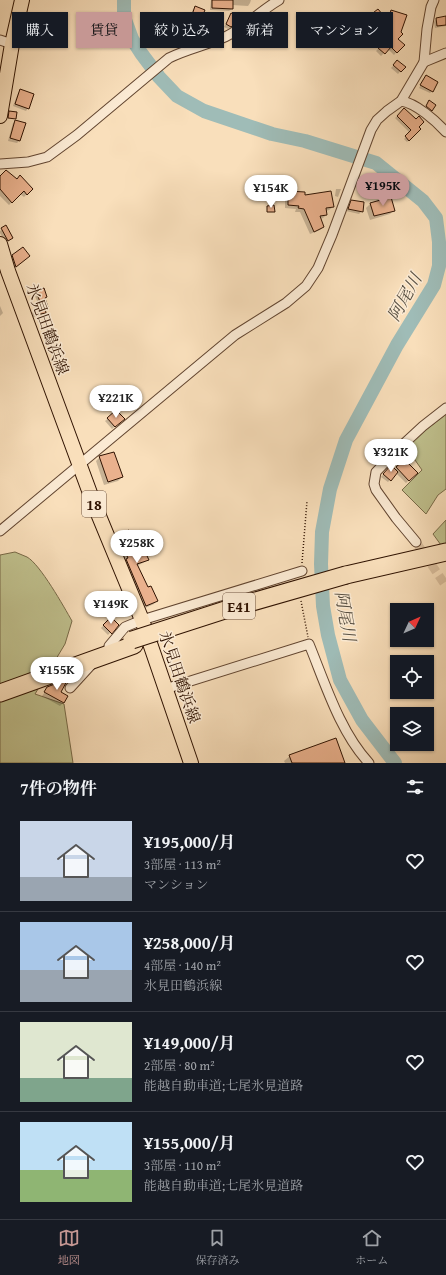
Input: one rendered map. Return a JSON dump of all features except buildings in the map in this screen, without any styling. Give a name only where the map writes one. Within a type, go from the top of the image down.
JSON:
[{"type":"highway","name":"E41","points":[[0,686],[133,643],[347,578],[446,552]]},
{"type":"highway","name":"E41","points":[[347,578],[446,557]]},
{"type":"highway","name":"E41","points":[[0,693],[133,643]]},
{"type":"main road","points":[[0,116],[6,42],[22,0]]},
{"type":"main road","name":"氷見田鶴浜線","points":[[0,244],[8,271],[94,504],[142,620],[191,763]]},
{"type":"street","points":[[0,164],[28,162],[46,158],[77,135],[169,58],[178,53],[233,33],[279,0]]},
{"type":"street","points":[[0,531],[235,335],[286,303],[306,286],[318,268],[332,235],[366,139],[377,120],[401,101],[424,62],[427,29],[431,6],[434,0]]},
{"type":"street","points":[[424,62],[446,53]]},
{"type":"street","points":[[401,101],[408,102],[424,112],[446,132]]},
{"type":"street","points":[[416,542],[396,518],[376,490],[374,484],[376,472],[423,426],[446,408]]},
{"type":"street","points":[[109,646],[125,627],[142,620],[302,571]]},
{"type":"street","points":[[166,689],[309,644],[335,708],[361,754],[369,763]]},
{"type":"street","points":[[70,688],[90,665]]},
{"type":"green space","points":[[446,414],[446,489],[438,495],[426,514],[402,490],[422,470],[408,450],[413,440]]},
{"type":"green space","points":[[446,520],[446,552],[433,534]]},
{"type":"green space","points":[[15,552],[27,557],[38,568],[51,586],[72,621],[65,644],[35,694],[64,704],[73,763],[0,763],[0,555]]},
{"type":"waterway","name":"阿尾川","points":[[124,0],[124,17],[132,39],[159,77],[177,96],[204,111],[272,134],[305,141],[376,163],[423,201],[436,218],[439,242],[439,266],[434,285],[397,345],[346,440],[330,489],[322,532],[321,564],[323,606],[328,635],[340,680],[362,720],[395,763]]},
{"type":"tunnel","points":[[416,542],[446,586]]}]
